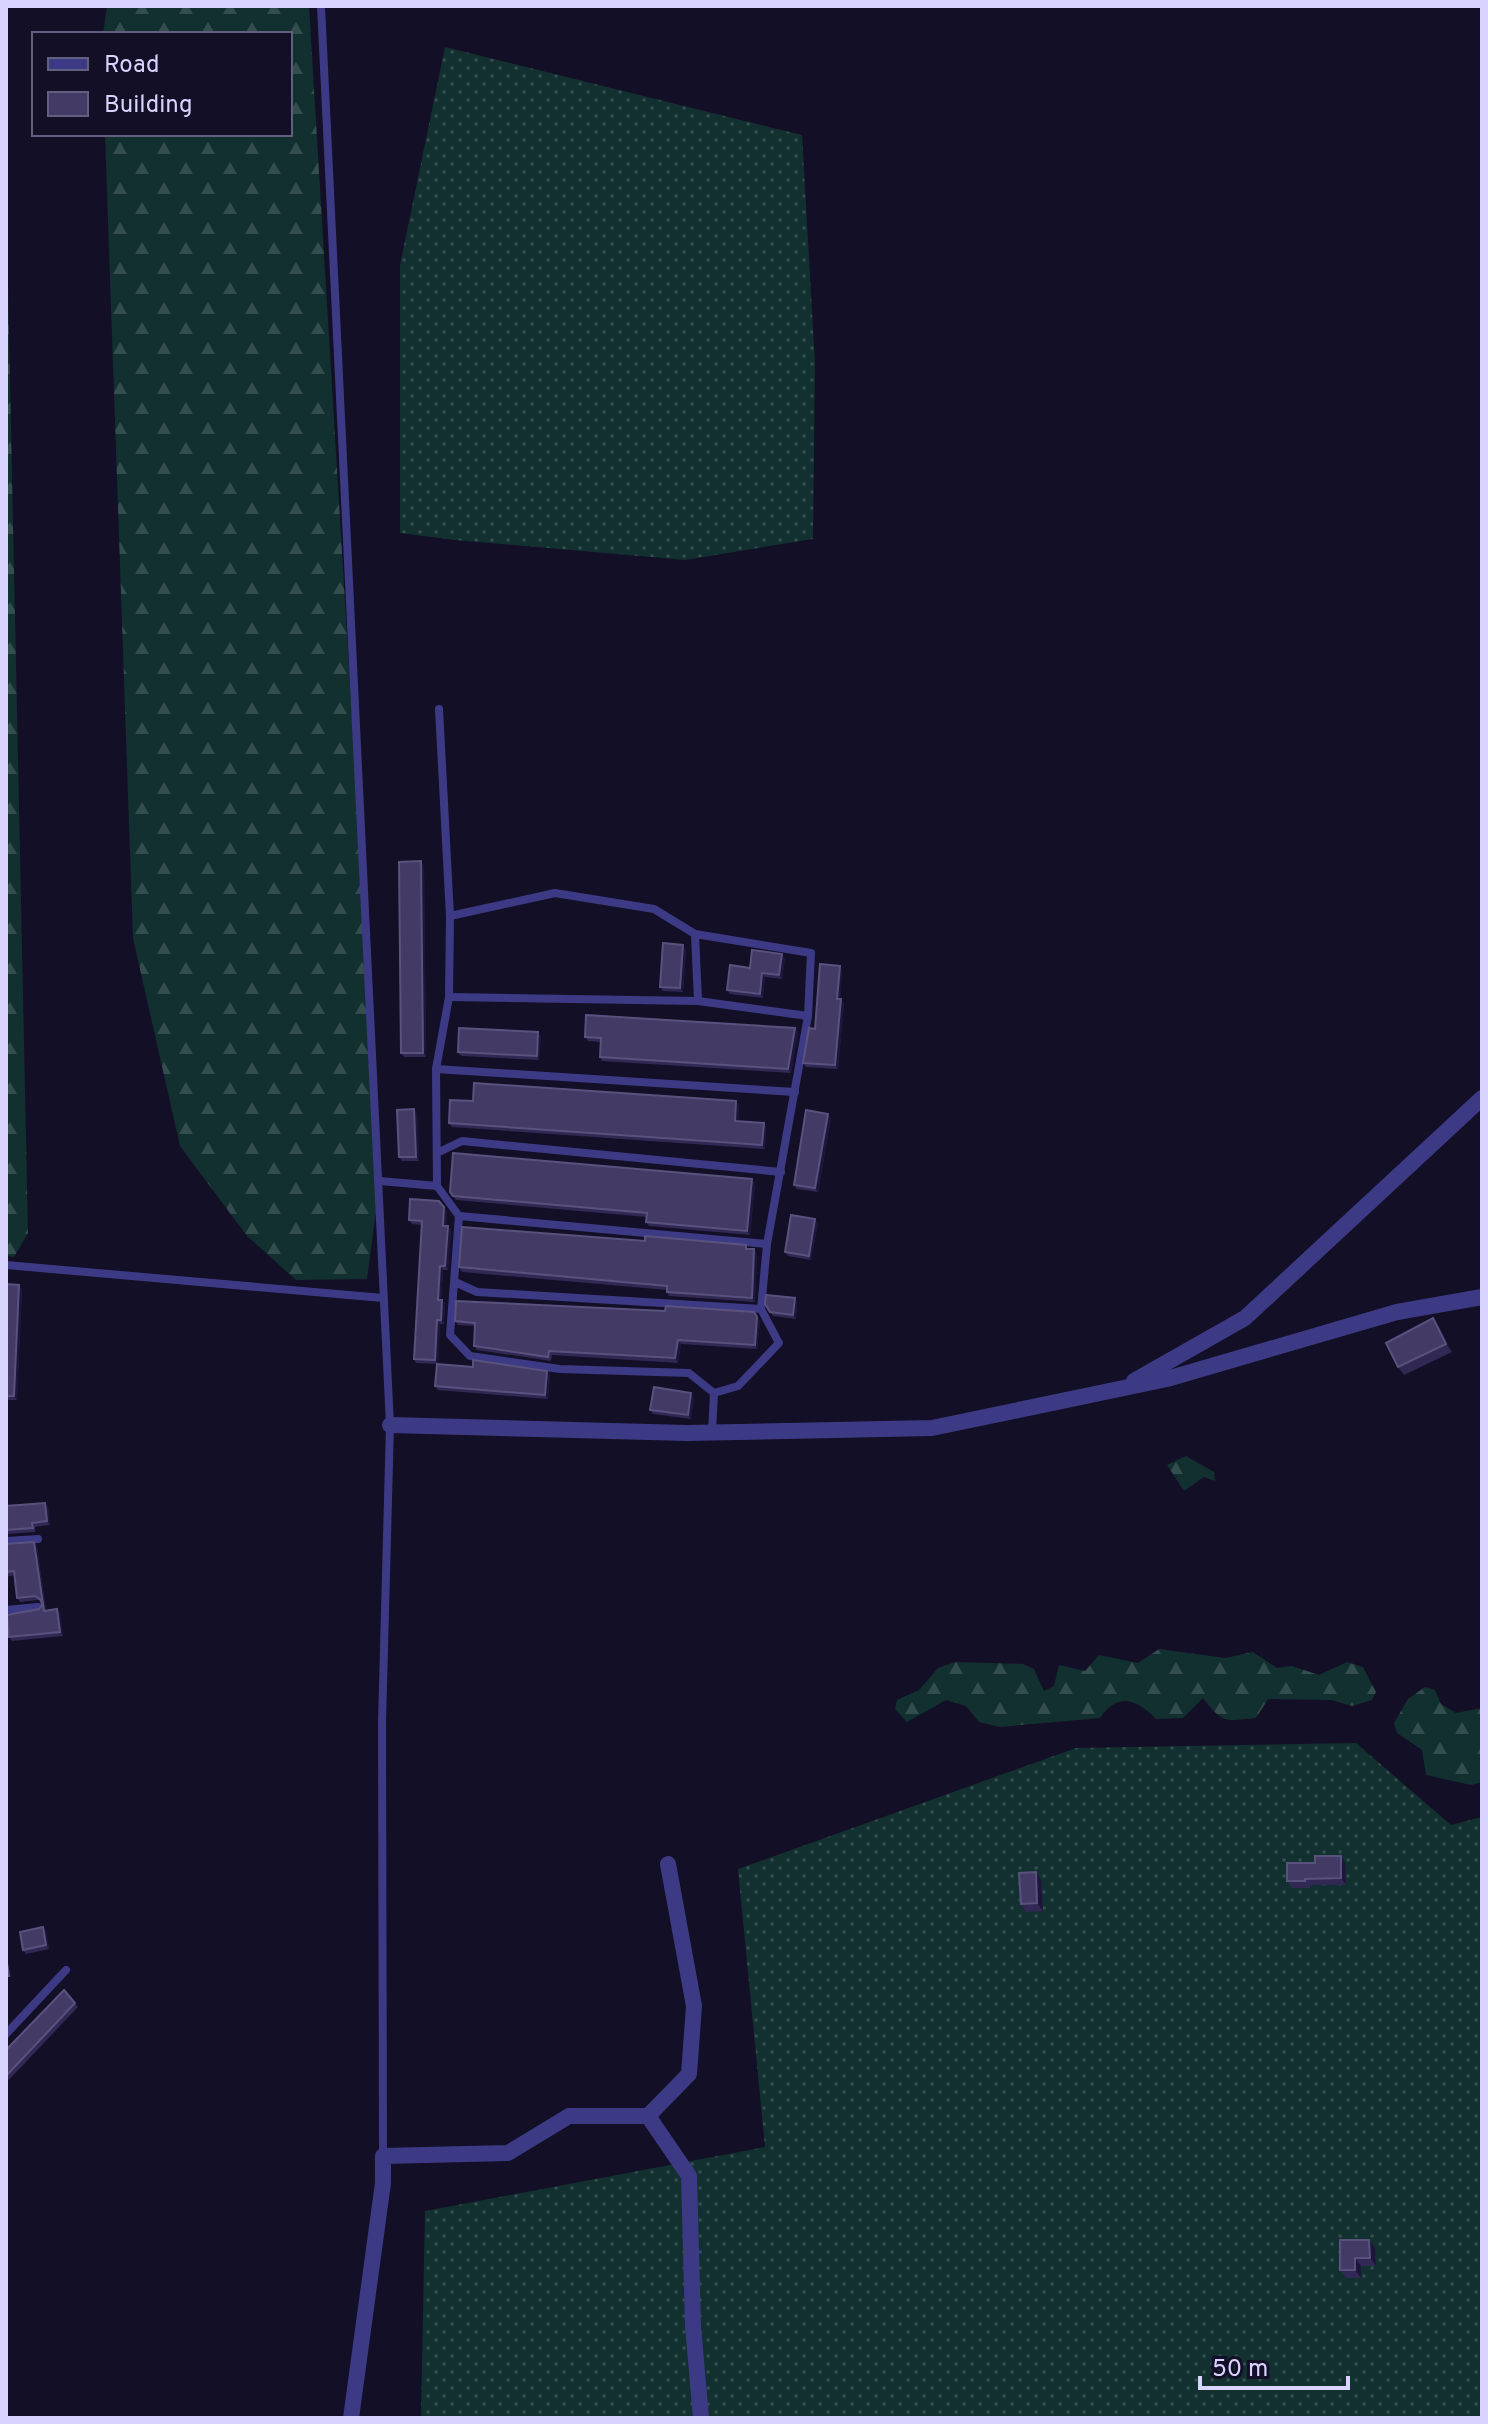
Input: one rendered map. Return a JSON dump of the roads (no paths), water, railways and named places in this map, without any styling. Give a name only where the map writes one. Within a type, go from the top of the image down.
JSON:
[{"type":"street","points":[[1122,1388],[1245,1318],[1482,1098]]},
{"type":"street","points":[[390,1425],[712,1432],[932,1428],[1167,1379],[1397,1312],[1482,1297]]},
{"type":"street","points":[[351,2418],[383,2183],[383,2156],[508,2153],[569,2116],[648,2116],[689,2074],[694,2006],[668,1864]]},
{"type":"street","points":[[648,2116],[689,2176],[693,2326],[701,2418]]},
{"type":"lane","points":[[321,6],[390,1425],[382,1723],[383,2156]]},
{"type":"lane","points":[[439,709],[450,916],[449,997],[436,1069],[437,1186],[459,1216],[450,1335],[470,1356],[560,1369],[689,1373],[714,1393]]},
{"type":"lane","points":[[450,916],[555,893],[654,909],[695,934],[811,953],[808,1016],[767,1244],[761,1309],[779,1343],[738,1386],[714,1393]]},
{"type":"lane","points":[[695,934],[698,1001]]},
{"type":"lane","points":[[449,997],[698,1001],[808,1016]]},
{"type":"lane","points":[[436,1069],[795,1092]]},
{"type":"lane","points":[[437,1153],[462,1141],[781,1172]]},
{"type":"lane","points":[[380,1181],[437,1186]]},
{"type":"lane","points":[[459,1216],[767,1244]]},
{"type":"lane","points":[[6,1265],[383,1298]]},
{"type":"lane","points":[[455,1282],[477,1292],[761,1309]]},
{"type":"lane","points":[[712,1432],[714,1393]]},
{"type":"lane","points":[[6,1541],[38,1539]]},
{"type":"lane","points":[[6,1610],[38,1607]]},
{"type":"lane","points":[[6,2034],[66,1970]]}]
